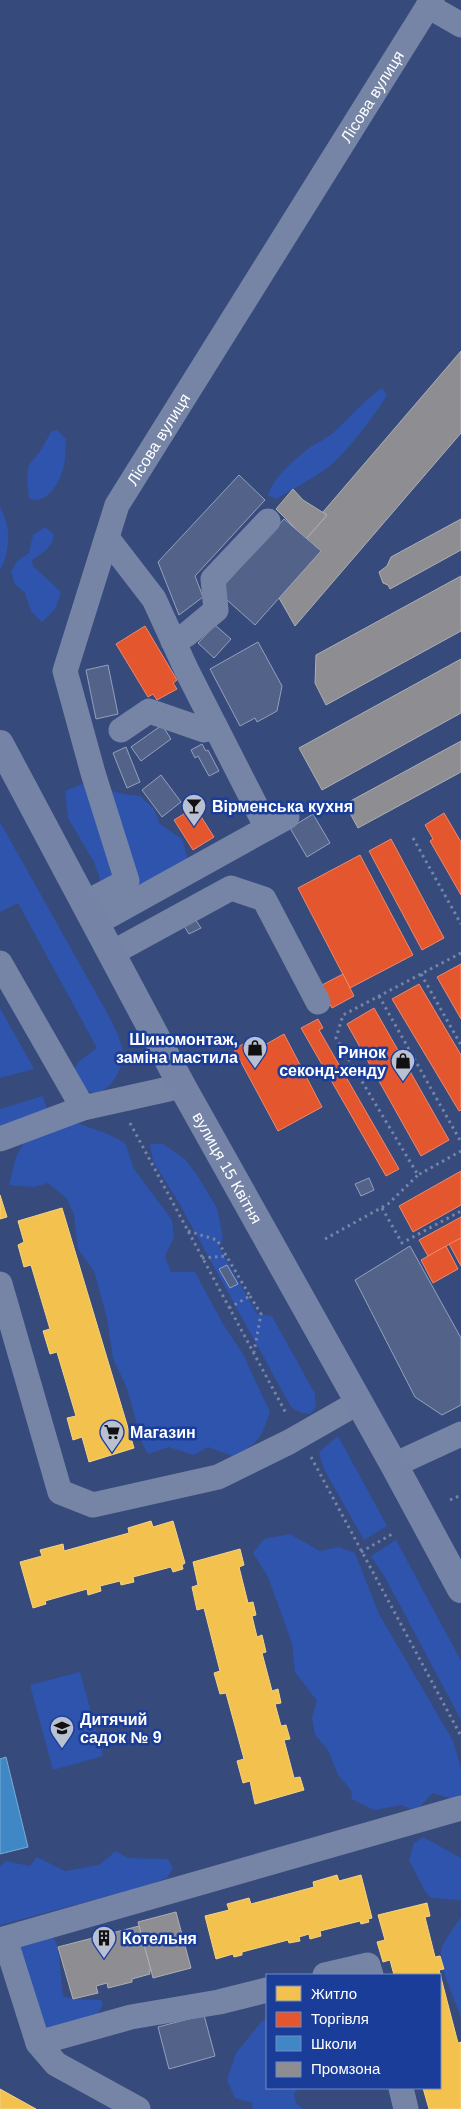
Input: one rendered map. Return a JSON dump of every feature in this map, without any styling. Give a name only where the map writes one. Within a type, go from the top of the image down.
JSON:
[{"type":"highway","name":"вулиця 15 Квітня","points":[[0,744],[182,1086],[394,1465],[461,1589]]},
{"type":"street","points":[[430,3],[461,25]]},
{"type":"street","name":"Лісова вулиця","points":[[90,913],[128,881],[93,773],[65,670],[117,505],[430,3]]},
{"type":"street","points":[[173,641],[186,635],[216,610],[213,579],[268,521]]},
{"type":"street","points":[[90,913],[277,822],[215,726],[154,599],[107,538]]},
{"type":"street","points":[[121,730],[149,711],[204,730],[215,726]]},
{"type":"street","points":[[112,953],[231,888],[264,899],[318,1002]]},
{"type":"street","points":[[0,964],[83,1108]]},
{"type":"street","points":[[0,1139],[83,1108],[182,1086]]},
{"type":"street","points":[[0,1284],[60,1492],[93,1505],[218,1478],[289,1442],[358,1402]]},
{"type":"street","points":[[394,1465],[461,1434]]},
{"type":"street","points":[[138,2109],[56,2064],[38,2043],[2,1940],[461,1808]]},
{"type":"street","points":[[329,1974],[368,1964],[371,1974]]},
{"type":"street","points":[[38,2043],[132,2017],[219,2002],[266,1990]]},
{"type":"street","points":[[401,2089],[406,2109]]},
{"type":"path","points":[[413,838],[461,924]]},
{"type":"path","points":[[418,1175],[336,1038],[343,1015],[461,953]]},
{"type":"path","points":[[421,974],[461,1045]]},
{"type":"path","points":[[379,996],[461,1142]]},
{"type":"path","points":[[325,1239],[382,1208],[418,1175],[461,1151]]},
{"type":"path","points":[[382,1208],[402,1243],[461,1211]]},
{"type":"path","points":[[187,1231],[218,1240],[261,1314],[253,1354]]},
{"type":"path","points":[[202,1258],[227,1256]]},
{"type":"path","points":[[229,1308],[250,1296]]},
{"type":"path","points":[[450,1500],[461,1495]]},
{"type":"path","points":[[360,1552],[394,1533]]},
{"type":"shaded area","points":[[382,388],[387,395],[382,403],[359,435],[333,463],[320,473],[276,499],[268,495],[279,476],[290,464],[308,449],[328,437]]},
{"type":"shaded area","points":[[57,430],[66,439],[63,471],[49,494],[34,500],[29,498],[27,477],[29,465],[41,450],[51,432]]},
{"type":"shaded area","points":[[0,507],[8,530],[8,546],[0,570]]},
{"type":"shaded area","points":[[45,527],[54,535],[53,540],[46,550],[32,560],[33,566],[61,592],[55,609],[42,622],[31,611],[25,593],[15,584],[11,572],[17,561],[29,553],[33,535]]},
{"type":"shaded area","points":[[85,783],[123,794],[140,796],[154,809],[160,824],[182,839],[189,873],[140,892],[101,882],[94,862],[68,818],[65,791]]},
{"type":"shaded area","points":[[0,822],[119,1037],[123,1054],[119,1070],[110,1085],[97,1093],[90,1092],[82,1087],[74,1069],[79,1061],[97,1048],[18,903],[0,912]]},
{"type":"shaded area","points":[[0,1008],[34,1069],[0,1078]]},
{"type":"shaded area","points":[[43,1096],[48,1113],[0,1128],[0,1109]]},
{"type":"shaded area","points":[[68,1120],[108,1134],[125,1143],[134,1169],[172,1220],[174,1237],[165,1256],[171,1272],[195,1272],[223,1324],[243,1354],[270,1412],[261,1435],[253,1444],[241,1452],[232,1456],[208,1447],[194,1455],[169,1447],[148,1454],[142,1443],[127,1388],[113,1359],[107,1318],[94,1271],[78,1249],[74,1215],[67,1199],[48,1183],[34,1187],[9,1185],[16,1157],[25,1140]]},
{"type":"shaded area","points":[[150,1144],[163,1144],[185,1159],[217,1208],[223,1238],[219,1247],[257,1314],[272,1316],[315,1394],[316,1407],[310,1414],[302,1413],[291,1407],[179,1203],[153,1161]]},
{"type":"shaded area","points":[[338,1436],[387,1526],[364,1540],[324,1469],[319,1452]]},
{"type":"shaded area","points":[[290,1534],[320,1551],[339,1547],[355,1553],[379,1614],[453,1741],[461,1769],[461,1799],[458,1801],[433,1793],[419,1807],[410,1809],[402,1805],[374,1810],[352,1799],[351,1790],[338,1775],[328,1750],[315,1735],[312,1717],[317,1701],[295,1672],[292,1643],[268,1577],[253,1553],[264,1539]]},
{"type":"shaded area","points":[[396,1540],[461,1661],[461,1720],[386,1579],[371,1556]]},
{"type":"shaded area","points":[[80,1672],[103,1756],[53,1770],[30,1685]]},
{"type":"shaded area","points":[[423,1837],[461,1858],[461,1900],[431,1898],[425,1891],[409,1860],[414,1843]]},
{"type":"shaded area","points":[[116,1851],[127,1858],[168,1859],[173,1868],[167,1878],[149,1885],[0,1925],[0,1867],[5,1861],[30,1866],[37,1857],[65,1871],[99,1865]]},
{"type":"shaded area","points":[[461,1917],[461,2017],[442,1965],[441,1951]]},
{"type":"shaded area","points":[[52,1934],[58,1947],[63,1996],[73,1999],[101,2000],[103,2005],[94,2020],[53,2032],[34,2020],[10,1944]]},
{"type":"shaded area","points":[[266,2020],[266,2089],[299,2089],[294,2093],[296,2103],[303,2109],[253,2109],[252,2103],[235,2098],[227,2080],[236,2053],[261,2022]]},
{"type":"building: Житло","points":[[0,1195],[7,1217],[0,1219]]},
{"type":"building: Житло","points":[[62,1208],[134,1448],[89,1462],[82,1437],[73,1440],[67,1418],[76,1416],[57,1352],[50,1354],[43,1331],[50,1329],[31,1265],[24,1267],[18,1245],[24,1242],[18,1221]]},
{"type":"building: Житло","points":[[151,1521],[153,1527],[173,1521],[185,1563],[182,1565],[183,1569],[173,1572],[171,1567],[133,1577],[134,1582],[121,1585],[120,1581],[100,1586],[101,1591],[88,1595],[87,1589],[45,1601],[46,1604],[33,1608],[20,1562],[42,1556],[40,1550],[63,1544],[64,1551],[129,1533],[128,1528]]},
{"type":"building: Житло","points":[[240,1549],[244,1565],[239,1567],[248,1603],[253,1602],[256,1615],[252,1616],[257,1637],[262,1635],[266,1652],[262,1653],[272,1691],[278,1689],[281,1703],[275,1704],[281,1726],[286,1725],[290,1739],[284,1740],[294,1778],[300,1777],[304,1790],[255,1804],[250,1781],[243,1783],[237,1761],[244,1759],[226,1693],[220,1694],[214,1673],[220,1671],[204,1608],[197,1610],[192,1587],[198,1585],[193,1562]]},
{"type":"building: Житло","points":[[337,1875],[339,1881],[361,1875],[372,1918],[368,1919],[369,1922],[361,1924],[360,1921],[320,1931],[321,1936],[310,1939],[309,1934],[299,1937],[300,1941],[289,1943],[288,1940],[242,1952],[242,1955],[234,1957],[233,1954],[216,1959],[205,1916],[229,1910],[227,1904],[249,1898],[251,1904],[314,1887],[313,1882]]},
{"type":"building: Житло","points":[[427,1903],[430,1916],[425,1917],[435,1957],[440,1956],[444,1969],[439,1970],[440,1974],[394,1974],[390,1960],[383,1962],[377,1942],[385,1940],[378,1915]]},
{"type":"building: Житло","points":[[441,1978],[458,2043],[461,2042],[461,2109],[429,2109],[423,2089],[441,2089]]},
{"type":"building: Житло","points":[[0,2089],[36,2109],[0,2109]]},
{"type":"building: Торгівля","points":[[145,626],[177,680],[173,683],[177,689],[157,700],[153,694],[148,697],[116,644]]},
{"type":"building: Торгівля","points":[[195,807],[214,837],[193,850],[174,820]]},
{"type":"building: Торгівля","points":[[444,813],[461,842],[461,895],[430,841],[433,839],[425,825]]},
{"type":"building: Торгівля","points":[[391,839],[444,938],[422,950],[369,851]]},
{"type":"building: Торгівля","points":[[360,855],[413,955],[350,988],[298,888]]},
{"type":"building: Торгівля","points":[[461,964],[461,1019],[437,977]]},
{"type":"building: Торгівля","points":[[343,974],[354,996],[332,1008],[320,986]]},
{"type":"building: Торгівля","points":[[419,984],[461,1055],[461,1110],[459,1111],[392,999]]},
{"type":"building: Торгівля","points":[[374,1008],[449,1140],[421,1156],[347,1024]]},
{"type":"building: Торгівля","points":[[318,1019],[323,1028],[319,1030],[399,1169],[386,1176],[301,1028]]},
{"type":"building: Торгівля","points":[[284,1034],[322,1107],[278,1131],[234,1049],[258,1036],[263,1046]]},
{"type":"building: Торгівля","points":[[461,1171],[461,1205],[413,1232],[399,1206]]},
{"type":"building: Торгівля","points":[[461,1217],[461,1238],[428,1256],[419,1240]]},
{"type":"building: Торгівля","points":[[461,1238],[461,1266],[449,1244]]},
{"type":"building: Торгівля","points":[[446,1246],[458,1269],[433,1283],[421,1260]]},
{"type":"building: Школи","points":[[6,1757],[28,1847],[0,1854],[0,1759]]},
{"type":"building: Промзона","points":[[461,351],[461,433],[295,626],[279,598],[321,551],[306,539],[327,515],[323,512]]},
{"type":"building: Промзона","points":[[293,489],[303,500],[327,515],[306,539],[276,509]]},
{"type":"building: Промзона","points":[[461,519],[461,550],[390,589],[388,585],[383,583],[379,572],[387,566],[391,557]]},
{"type":"building: Промзона","points":[[461,576],[461,631],[326,705],[315,683],[316,655]]},
{"type":"building: Промзона","points":[[461,659],[461,713],[322,790],[299,748]]},
{"type":"building: Промзона","points":[[461,741],[461,772],[358,828],[345,804]]},
{"type":"building: Промзона","name":"Котельня","points":[[176,1912],[191,1968],[153,1978],[138,1922]]},
{"type":"building: Промзона","name":"Котельня","points":[[139,1926],[151,1971],[149,1971],[150,1974],[132,1979],[132,1982],[108,1988],[107,1983],[96,1986],[98,1993],[73,1999],[58,1947]]},
{"type":"building: Інше","points":[[239,475],[265,500],[195,576],[203,597],[179,615],[158,562]]},
{"type":"building: Інше","points":[[284,519],[321,551],[255,625],[218,592]]},
{"type":"building: Інше","points":[[215,625],[231,639],[214,658],[198,643]]},
{"type":"building: Інше","points":[[258,642],[282,686],[277,711],[257,722],[255,718],[240,726],[210,669]]},
{"type":"building: Інше","points":[[108,665],[118,714],[96,719],[86,670]]},
{"type":"building: Інше","points":[[162,725],[171,739],[141,761],[131,747]]},
{"type":"building: Інше","points":[[202,744],[206,751],[208,750],[219,771],[209,776],[198,756],[195,758],[191,750]]},
{"type":"building: Інше","points":[[126,747],[140,782],[127,788],[113,753]]},
{"type":"building: Інше","points":[[161,775],[181,802],[162,817],[142,790]]},
{"type":"building: Інше","points":[[313,814],[330,843],[307,857],[290,828]]},
{"type":"building: Інше","points":[[195,919],[201,928],[189,934],[184,926]]},
{"type":"building: Інше","points":[[369,1178],[374,1190],[361,1196],[355,1184]]},
{"type":"building: Інше","points":[[410,1246],[461,1338],[461,1405],[442,1415],[415,1397],[355,1280]]},
{"type":"building: Інше","points":[[227,1265],[238,1284],[230,1288],[219,1269]]},
{"type":"building: Інше","points":[[204,2015],[215,2056],[169,2069],[158,2027]]},
{"type":"place","name":"Вірменська кухня","points":[[194,827]]},
{"type":"place","name":"Шиномонтаж, заміна мастила","points":[[255,1069]]},
{"type":"place","name":"Ринок секонд-хенду","points":[[403,1082]]},
{"type":"place","name":"Магазин","points":[[112,1453]]},
{"type":"place","name":"Дитячий садок № 9","points":[[62,1749]]},
{"type":"place","name":"Котельня","points":[[104,1959]]}]
